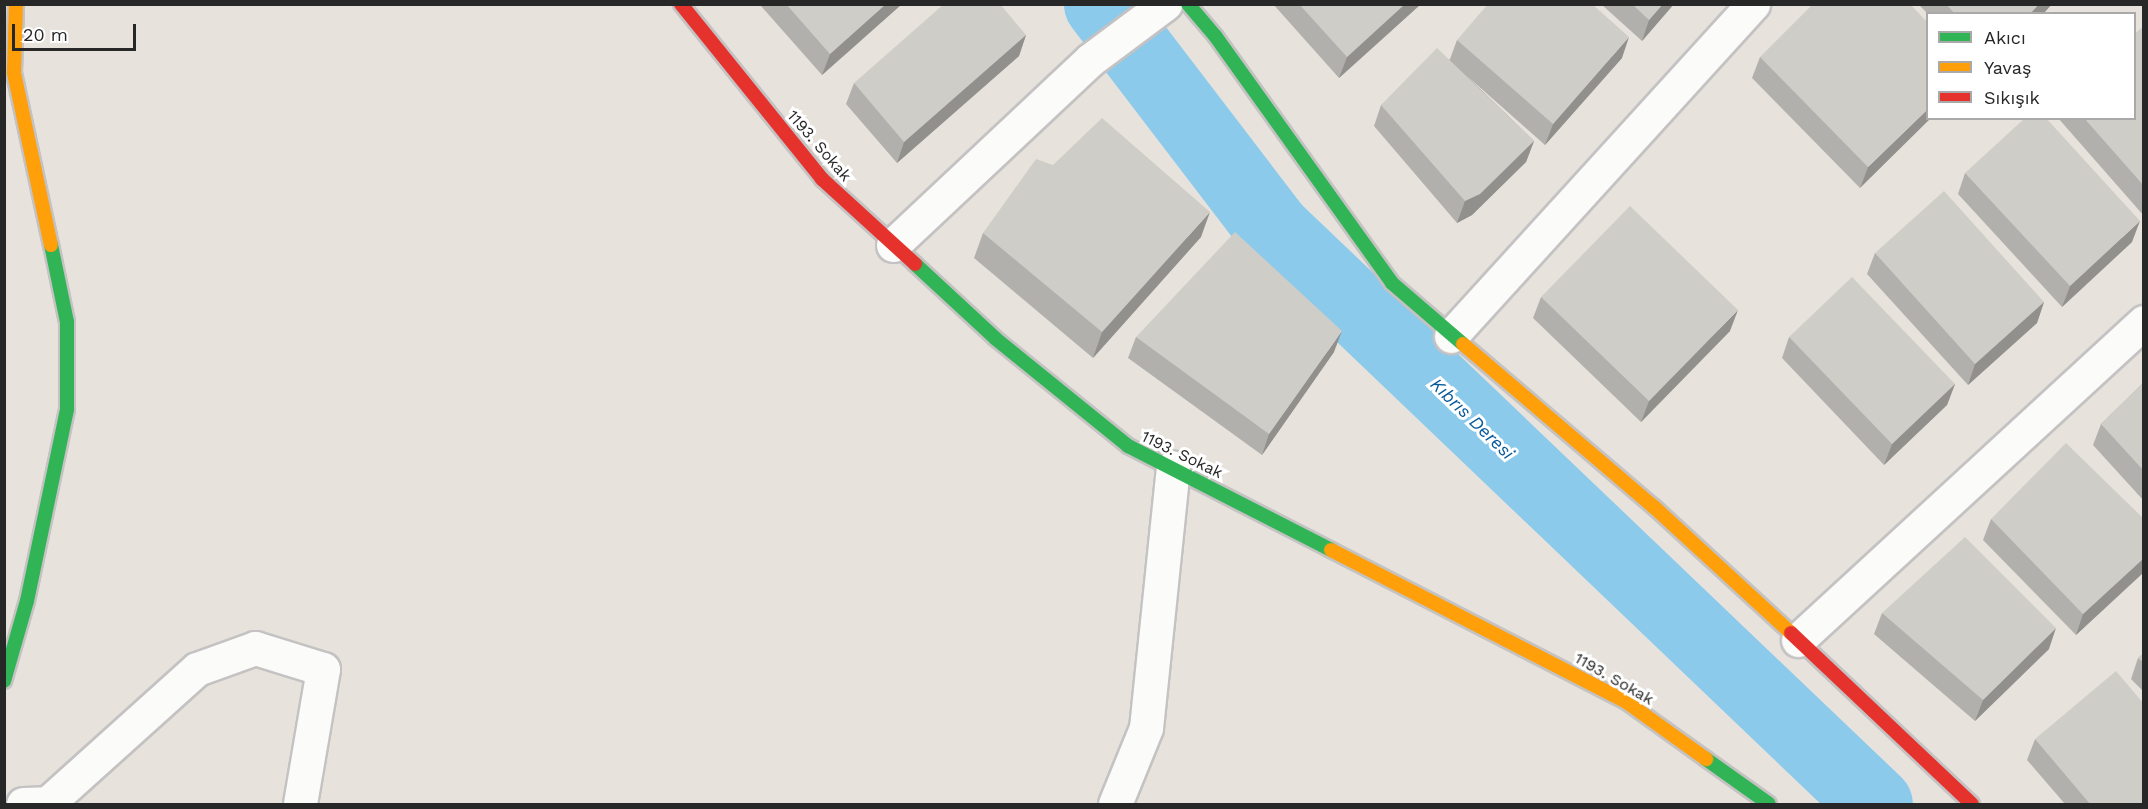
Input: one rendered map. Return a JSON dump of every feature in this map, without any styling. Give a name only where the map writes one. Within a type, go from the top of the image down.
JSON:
[{"type":"street","points":[[4,681],[27,601],[67,410],[67,322],[15,73],[16,4]]},
{"type":"street","name":"1193. Sokak","points":[[681,4],[822,180],[1072,404],[1128,446],[1173,467],[1625,701],[1769,804]]},
{"type":"street","points":[[893,245],[1090,60],[1165,4]]},
{"type":"street","points":[[1188,4],[1216,37],[1392,282],[1451,336],[1654,507],[1963,792],[1972,804]]},
{"type":"street","points":[[1451,336],[1753,4]]},
{"type":"street","points":[[1798,640],[2144,322]]},
{"type":"street","points":[[1115,804],[1146,728],[1173,467]]},
{"type":"street","points":[[22,804],[48,803],[197,669],[255,648],[323,669],[300,804]]},
{"type":"building","points":[[786,4],[886,4],[830,54]]},
{"type":"building","points":[[944,4],[1000,4],[1026,35],[904,142],[854,83]]},
{"type":"building","points":[[1299,4],[1405,4],[1347,57]]},
{"type":"building","points":[[1488,4],[1592,4],[1629,37],[1553,124],[1457,40]]},
{"type":"building","points":[[1632,4],[1663,4],[1649,20]]},
{"type":"building","points":[[1813,4],[1910,4],[1926,21],[1926,111],[1868,167],[1760,57]]},
{"type":"building","points":[[1946,4],[2039,4],[2032,12],[1953,12]]},
{"type":"building","points":[[2144,26],[2144,186],[2086,120],[2136,120],[2136,32]]},
{"type":"building","points":[[1437,48],[1534,141],[1480,194],[1465,201],[1381,105]]},
{"type":"building","points":[[1102,118],[1210,212],[1102,332],[983,233],[1036,159],[1053,165]]},
{"type":"building","points":[[2023,120],[2048,120],[2140,221],[2070,286],[1965,173]]},
{"type":"building","points":[[1944,191],[2044,302],[1975,364],[1875,253]]},
{"type":"building","points":[[1630,206],[1738,310],[1649,401],[1541,297]]},
{"type":"building","points":[[1235,232],[1342,331],[1269,434],[1136,337]]},
{"type":"building","points":[[1852,277],[1955,384],[1892,444],[1789,337]]},
{"type":"building","points":[[2144,382],[2144,471],[2101,424]]},
{"type":"building","points":[[2066,443],[2144,519],[2144,558],[2083,614],[1991,519]]},
{"type":"building","points":[[1965,537],[2056,628],[1983,700],[1882,613]]},
{"type":"building","points":[[2144,653],[2144,663],[2138,658]]},
{"type":"building","points":[[2116,671],[2144,704],[2144,803],[2090,804],[2035,739]]},
{"type":"waterway","name":"Kıbrıs Deresi","points":[[1101,4],[1274,230],[1875,804]]},
{"type":"traffic: fast","points":[[1188,4],[1216,37],[1392,283],[1463,344]]},
{"type":"traffic: fast","points":[[4,681],[27,601],[67,409],[67,322],[51,245]]},
{"type":"traffic: fast","points":[[915,264],[996,339],[1128,446],[1331,550]]},
{"type":"traffic: fast","points":[[1706,759],[1769,804]]},
{"type":"traffic: slow","points":[[16,4],[14,73],[51,245]]},
{"type":"traffic: slow","points":[[1463,344],[1654,507],[1791,633]]},
{"type":"traffic: slow","points":[[1331,550],[1625,701],[1706,759]]},
{"type":"traffic: jam","points":[[681,4],[822,179],[915,264]]},
{"type":"traffic: jam","points":[[1791,633],[1972,804]]}]
